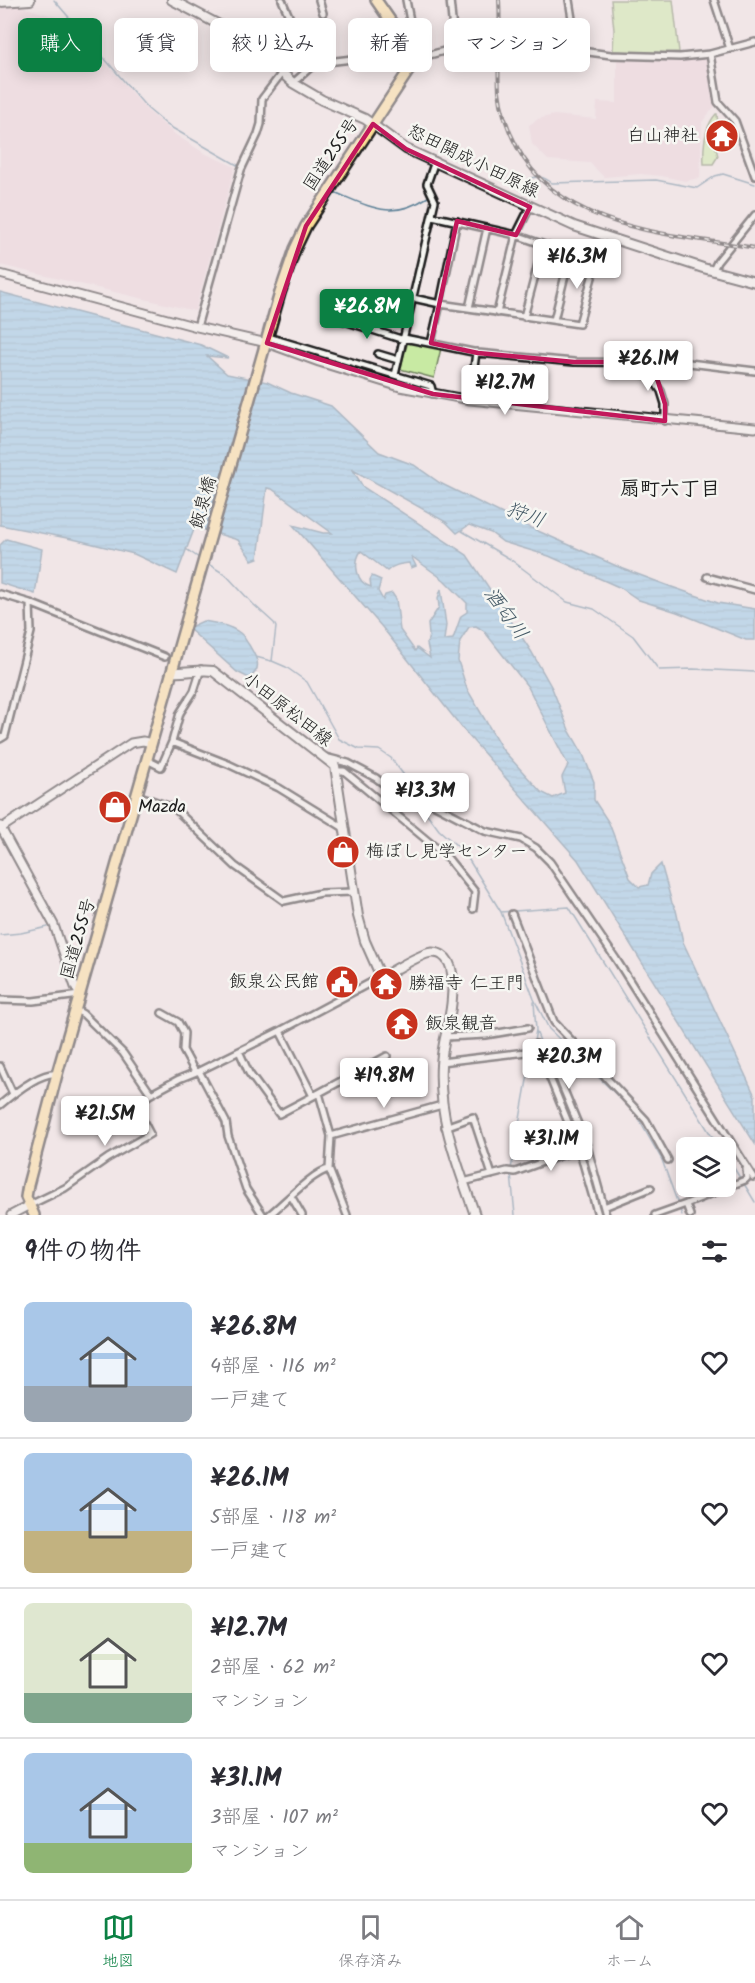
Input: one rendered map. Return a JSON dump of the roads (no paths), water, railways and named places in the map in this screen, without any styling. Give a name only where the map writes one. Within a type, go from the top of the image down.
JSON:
[{"type":"highway","points":[[376,0],[389,18]]},
{"type":"highway","name":"国道255号","points":[[267,340],[295,249],[306,226],[374,124],[404,72]]},
{"type":"highway","name":"飯泉橋","points":[[172,672],[267,340]]},
{"type":"highway","name":"国道255号","points":[[34,1215],[26,1197],[28,1185],[57,1074],[172,672]]},
{"type":"main road","points":[[0,2],[30,0]]},
{"type":"main road","name":"怒田開成小田原線","points":[[172,0],[246,39],[293,83],[322,100],[374,124],[406,149],[574,226],[755,282]]},
{"type":"main road","points":[[172,672],[187,673],[201,669]]},
{"type":"main road","name":"小田原松田線","points":[[201,669],[213,671],[334,766],[346,829],[354,892],[365,941],[381,977]]},
{"type":"main road","points":[[381,977],[430,952],[442,954],[448,960],[452,970],[452,1004],[441,1062],[442,1105],[445,1127],[475,1215]]},
{"type":"street","points":[[282,0],[290,18]]},
{"type":"street","points":[[319,0],[323,13]]},
{"type":"street","points":[[406,0],[409,18]]},
{"type":"street","points":[[450,0],[452,18]]},
{"type":"street","points":[[569,0],[572,18]]},
{"type":"street","points":[[714,0],[729,49]]},
{"type":"street","points":[[590,51],[647,57],[680,57],[710,54],[755,42]]},
{"type":"street","points":[[710,54],[718,102],[737,124],[755,176]]},
{"type":"street","points":[[293,83],[305,72]]},
{"type":"street","points":[[197,327],[241,170],[261,124],[262,99],[281,74]]},
{"type":"street","points":[[395,375],[435,201],[427,184],[435,161]]},
{"type":"street","points":[[497,313],[516,235],[530,207]]},
{"type":"street","points":[[713,270],[755,215]]},
{"type":"street","points":[[413,298],[497,313],[579,324],[596,263],[516,235],[432,216]]},
{"type":"street","points":[[431,343],[458,221]]},
{"type":"street","points":[[469,308],[487,228]]},
{"type":"street","points":[[524,317],[543,245]]},
{"type":"street","points":[[554,320],[570,255]]},
{"type":"street","points":[[0,274],[197,327],[267,340],[395,375],[431,386],[433,394]]},
{"type":"street","points":[[338,319],[404,339],[476,352],[574,362],[689,363],[755,371]]},
{"type":"street","points":[[267,340],[329,365],[433,394],[665,421],[755,428]]},
{"type":"street","points":[[473,376],[476,352]]},
{"type":"street","points":[[378,354],[398,360]]},
{"type":"street","points":[[652,362],[655,382],[665,404],[665,421]]},
{"type":"street","points":[[707,577],[755,590]]},
{"type":"street","points":[[0,594],[30,603],[165,657]]},
{"type":"street","points":[[0,739],[5,736],[26,657],[31,632],[30,603]]},
{"type":"street","points":[[147,760],[161,767],[172,742],[180,713],[194,691],[201,669]]},
{"type":"street","points":[[0,1000],[33,1001],[80,995],[75,987],[54,925],[0,827],[131,743],[143,741],[152,743]]},
{"type":"street","points":[[172,742],[228,764],[279,788],[346,829]]},
{"type":"street","points":[[323,756],[348,763],[376,778],[406,801],[427,802],[484,831],[521,840],[536,848],[550,862],[616,959],[753,1177]]},
{"type":"street","points":[[336,771],[344,771],[446,856],[475,892],[473,909]]},
{"type":"street","points":[[137,795],[174,808],[235,866],[284,901],[321,893],[354,892]]},
{"type":"street","points":[[513,915],[554,1022],[646,1120],[668,1160]]},
{"type":"street","points":[[11,1215],[64,1188],[108,1158],[150,1134],[135,1105],[151,1094],[280,1031],[381,977]]},
{"type":"street","points":[[76,1010],[123,1053],[151,1094]]},
{"type":"street","points":[[162,1013],[178,1022],[184,1033],[183,1050],[226,1122],[228,1137],[246,1189],[263,1215]]},
{"type":"street","points":[[445,1037],[486,1035],[528,1028]]},
{"type":"street","points":[[280,1031],[316,1095],[332,1136],[329,1169],[347,1215]]},
{"type":"street","points":[[536,1044],[579,1149],[598,1215]]},
{"type":"street","points":[[239,1051],[249,1073],[279,1114],[387,1056]]},
{"type":"street","points":[[441,1062],[526,1052]]},
{"type":"street","points":[[552,1061],[587,1146],[606,1215]]},
{"type":"street","points":[[0,1066],[13,1094]]},
{"type":"street","points":[[0,1105],[13,1094],[42,1077],[51,1073],[57,1074]]},
{"type":"street","points":[[552,1081],[560,1078]]},
{"type":"street","points":[[332,1136],[442,1105]]},
{"type":"street","points":[[445,1127],[473,1117],[492,1175]]},
{"type":"street","points":[[464,1182],[507,1171],[515,1172],[587,1146]]},
{"type":"street","points":[[656,1215],[746,1180],[747,1173],[743,1160]]},
{"type":"street","points":[[269,1215],[304,1184],[329,1169]]},
{"type":"street","points":[[604,1207],[651,1188]]},
{"type":"street","points":[[291,1196],[302,1215]]},
{"type":"street","points":[[685,1204],[690,1215]]},
{"type":"water","name":"酒匂川","points":[[0,292],[201,345],[228,358],[207,356],[227,374],[267,382],[291,393],[331,406],[379,452],[414,465],[440,483],[529,527],[621,568],[669,586],[718,603],[755,609],[755,640],[746,640],[677,612],[639,600],[621,588],[549,556],[503,542],[491,533],[469,525],[457,533],[446,522],[353,470],[363,487],[467,555],[531,651],[552,688],[594,782],[594,800],[609,823],[630,878],[639,887],[648,885],[651,874],[661,864],[676,910],[683,942],[755,1096],[755,1144],[578,860],[467,734],[382,627],[293,525],[323,533],[332,533],[272,489],[267,488],[258,558],[252,560],[238,540],[195,527],[177,574],[134,554],[0,525]],"holes":[[[361,551],[387,571],[403,564],[409,563],[411,568],[416,566],[411,556],[444,580],[467,603],[467,612],[461,616],[453,639],[444,640],[446,625],[441,589],[438,598],[439,607],[428,624],[427,644],[430,658],[417,648],[415,651],[400,630],[396,599],[392,593],[385,595],[383,600],[378,591],[381,580],[372,576],[371,587],[359,577],[357,561]],[[476,626],[484,631],[528,687],[568,765],[562,777],[565,793],[553,798],[541,792],[502,749],[467,689],[458,661],[460,641],[469,627]]]},
{"type":"water","points":[[6,539],[42,549],[35,594],[0,583],[0,545]]},
{"type":"water","points":[[203,621],[227,626],[241,634],[256,658],[257,666],[254,674],[249,678],[237,672],[188,628]]},
{"type":"waterway","points":[[54,0],[148,109],[167,125],[239,166]]},
{"type":"waterway","points":[[529,179],[541,177],[552,183],[656,180],[697,188],[715,176],[723,174],[755,184]]},
{"type":"waterway","points":[[334,192],[370,207],[392,210],[415,204],[428,197]]},
{"type":"waterway","points":[[462,531],[510,559],[567,602],[594,609],[633,636],[659,670],[755,672]]},
{"type":"waterway","points":[[186,549],[199,558]]},
{"type":"waterway","points":[[208,564],[226,575],[274,623],[276,627],[272,661],[286,667],[307,682],[339,739],[359,749],[379,750],[391,758],[412,786],[419,791],[421,800]]},
{"type":"waterway","points":[[256,657],[271,661]]},
{"type":"waterway","points":[[423,805],[439,830],[464,852],[501,912],[534,999],[549,1029],[635,1113],[662,1160],[682,1215]]},
{"type":"waterway","points":[[501,912],[569,907],[713,1137]]},
{"type":"waterway","points":[[0,935],[48,927]]},
{"type":"waterway","points":[[511,1169],[536,1030],[534,1002]]},
{"type":"waterway","points":[[536,1031],[582,1146]]},
{"type":"waterway","points":[[584,1151],[602,1215]]},
{"type":"waterway","points":[[736,1171],[740,1178]]},
{"type":"waterway","points":[[511,1174],[515,1215]]},
{"type":"waterway","points":[[743,1182],[755,1202]]},
{"type":"railway","points":[[499,0],[501,106],[517,147],[536,175],[561,196],[590,212],[622,224],[655,232],[755,248]]},
{"type":"place","name":"白山神社","points":[[722,136]]},
{"type":"place","name":"Mazda","points":[[115,807]]},
{"type":"place","name":"梅ぼし見学センター","points":[[343,852]]},
{"type":"place","name":"飯泉公民館","points":[[342,982]]},
{"type":"place","name":"勝福寺 仁王門","points":[[386,984]]},
{"type":"place","name":"飯泉観音","points":[[402,1024]]},
{"type":"district","name":"扇町六丁目","points":[[670,490]]},
{"type":"water label","name":"狩川","points":[[525,516]]}]
